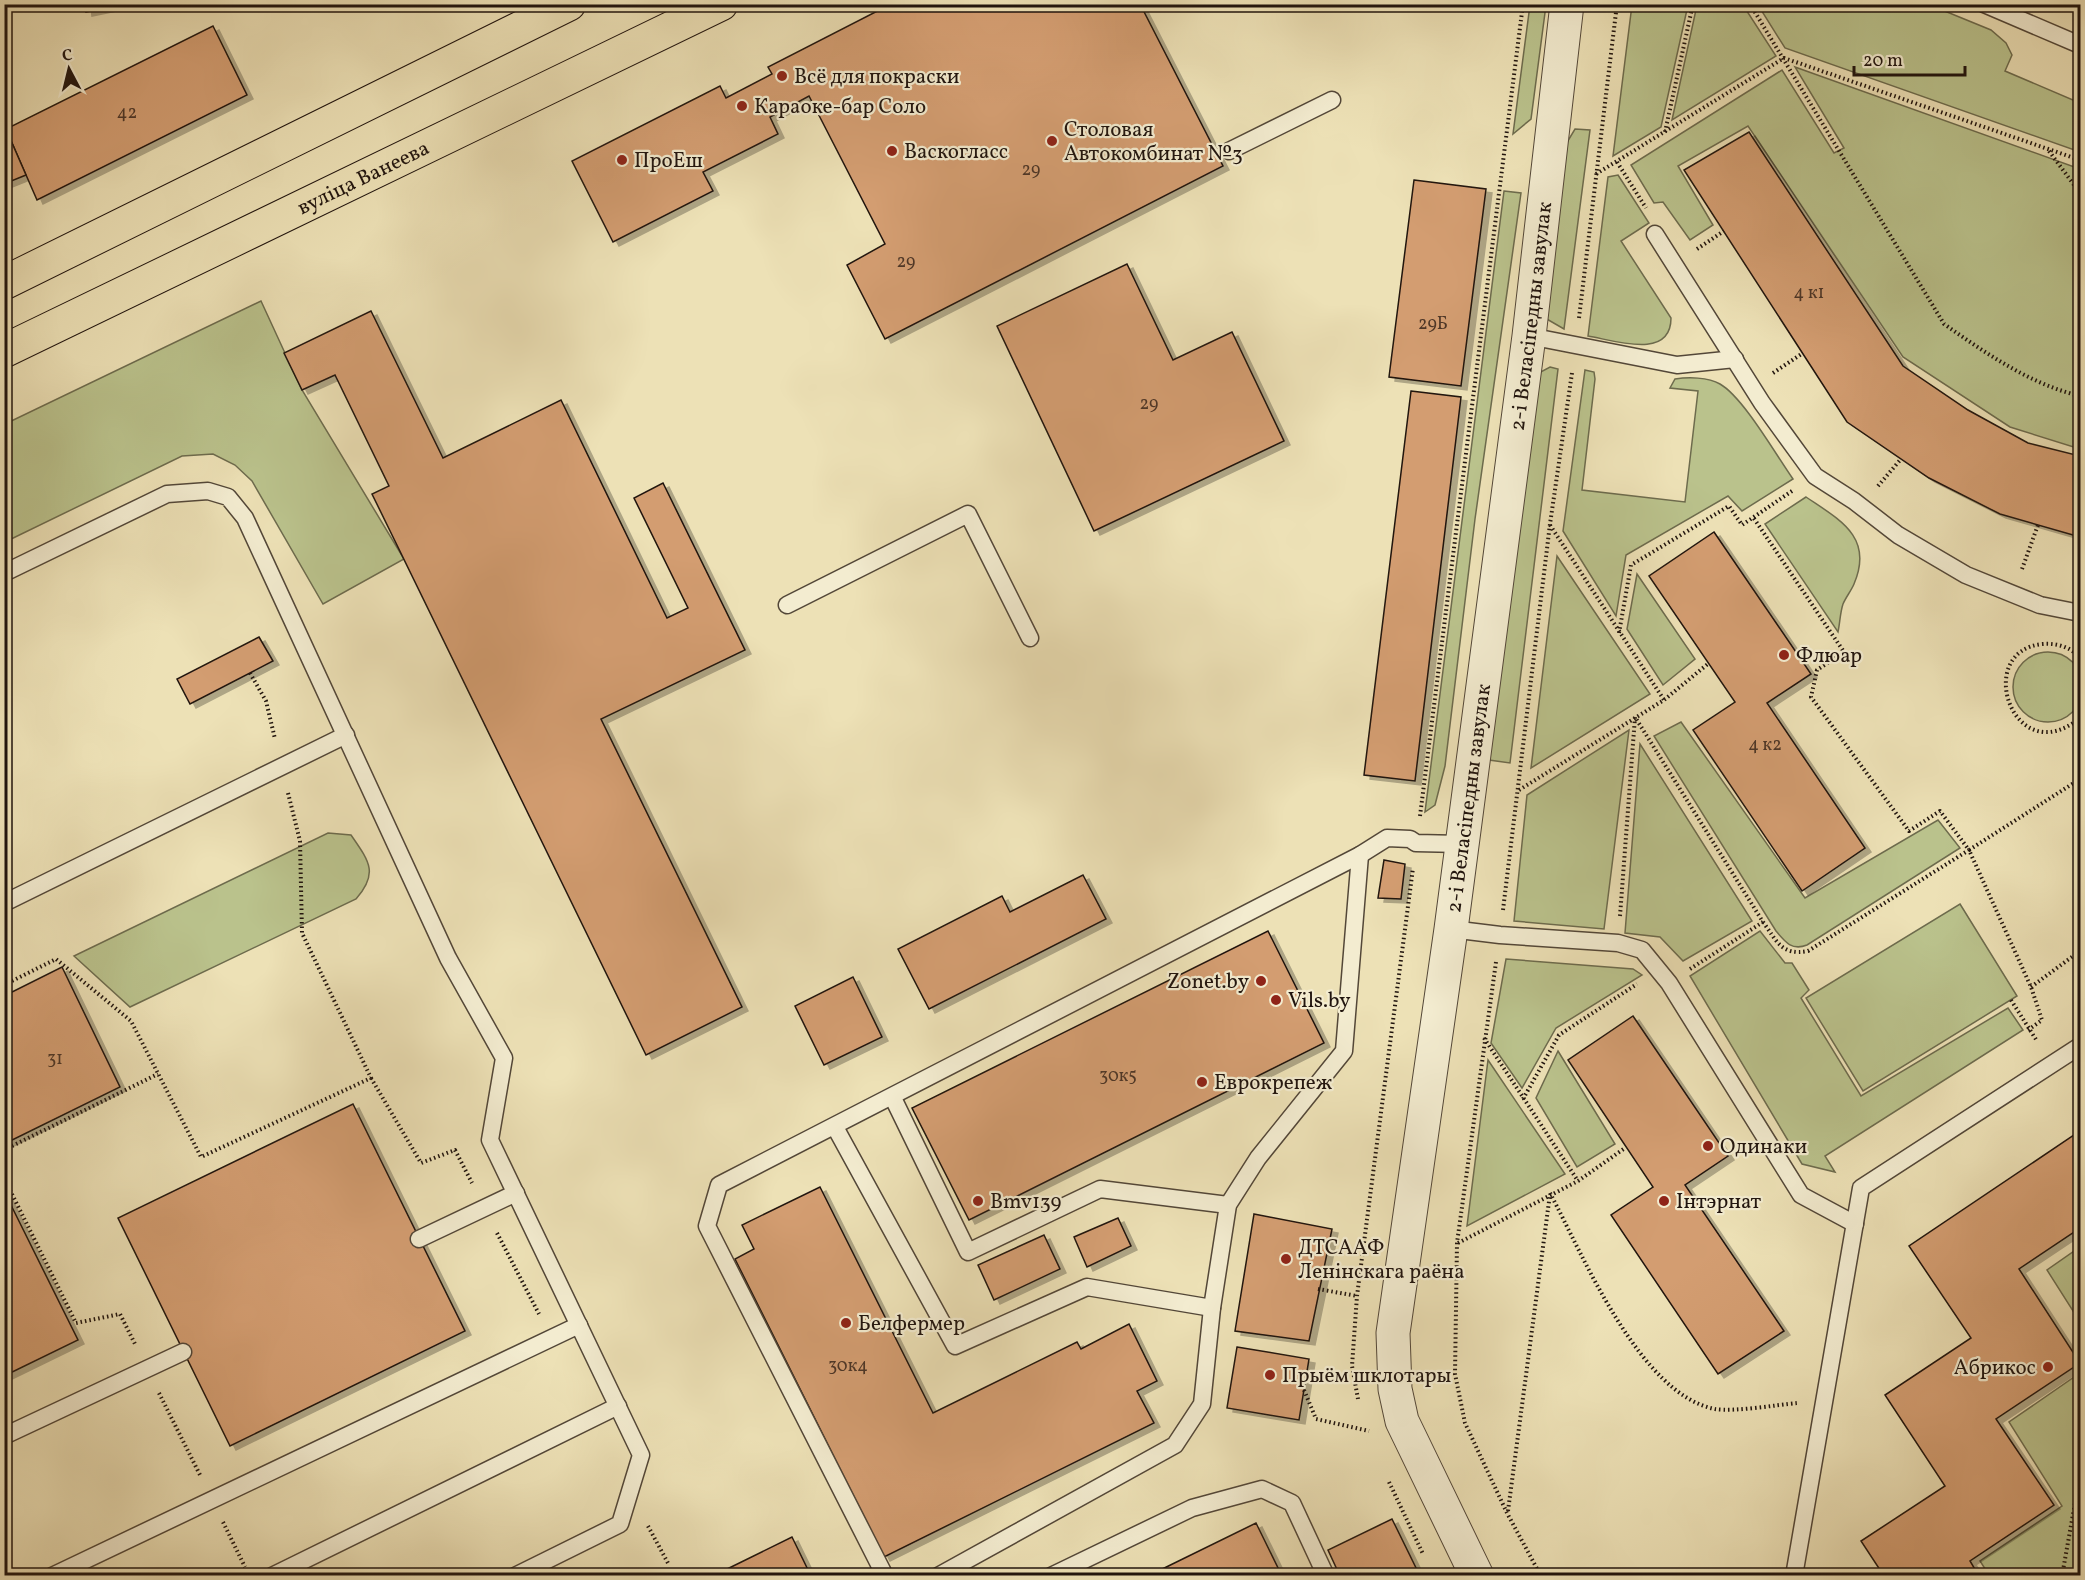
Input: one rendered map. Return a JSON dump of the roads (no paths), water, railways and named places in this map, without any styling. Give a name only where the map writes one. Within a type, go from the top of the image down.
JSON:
[{"type":"main road","points":[[4,284],[569,4]]},
{"type":"main road","name":"вуліца Ванеева","points":[[4,351],[721,4]]},
{"type":"street","name":"2-і Веласіпедны завулак","points":[[1477,1575],[1414,1451],[1402,1421],[1395,1389],[1393,1333],[1452,929],[1461,844],[1529,336],[1567,4]]},
{"type":"lane","points":[[1984,4],[2080,45]]},
{"type":"lane","points":[[1229,151],[1332,100]]},
{"type":"lane","points":[[1655,234],[1762,403],[1815,476],[1854,501],[1898,536],[1966,575],[2040,605],[2080,613]]},
{"type":"lane","points":[[1529,336],[1677,365],[1735,359]]},
{"type":"lane","points":[[4,573],[167,494],[208,491],[228,497],[245,518],[448,958],[504,1058],[490,1140],[641,1455],[620,1524],[515,1575]]},
{"type":"lane","points":[[787,605],[968,514],[1030,638]]},
{"type":"lane","points":[[4,903],[346,735]]},
{"type":"lane","points":[[885,1575],[707,1226],[719,1185],[893,1098],[1360,855],[1387,838],[1410,839],[1416,843],[1461,844]]},
{"type":"lane","points":[[938,1575],[1175,1445],[1202,1404],[1212,1308],[1228,1205],[1258,1158],[1344,1051],[1360,855]]},
{"type":"lane","points":[[1452,929],[1500,935],[1618,943],[1642,950],[1669,983],[1801,1195],[1855,1224]]},
{"type":"lane","points":[[1794,1575],[1861,1188],[2080,1046]]},
{"type":"lane","points":[[893,1098],[968,1252],[1100,1189],[1228,1205]]},
{"type":"lane","points":[[835,1127],[955,1346],[1088,1287],[1212,1308]]},
{"type":"lane","points":[[419,1239],[516,1192]]},
{"type":"lane","points":[[52,1575],[579,1325]]},
{"type":"lane","points":[[4,1436],[183,1352]]},
{"type":"lane","points":[[272,1575],[618,1406]]},
{"type":"lane","points":[[1051,1575],[1192,1508],[1262,1489],[1292,1503],[1326,1575]]},
{"type":"place","name":"Всё для покраски","points":[[782,76]]},
{"type":"place","name":"Караоке-бар Соло","points":[[742,106]]},
{"type":"place","name":"Столовая Автокомбинат №3","points":[[1052,141]]},
{"type":"place","name":"Васкогласс","points":[[892,151]]},
{"type":"place","name":"ПроЕш","points":[[622,160]]},
{"type":"place","name":"Флюар","points":[[1784,655]]},
{"type":"place","name":"Zonet.by","points":[[1261,981]]},
{"type":"place","name":"Vils.by","points":[[1276,1000]]},
{"type":"place","name":"Еврокрепеж","points":[[1202,1082]]},
{"type":"place","name":"Одинаки","points":[[1708,1146]]},
{"type":"place","name":"Bmv139","points":[[978,1201]]},
{"type":"place","name":"Інтэрнат","points":[[1664,1201]]},
{"type":"place","name":"ДТСААФ Ленінскага раёна","points":[[1286,1259]]},
{"type":"place","name":"Белфермер","points":[[846,1323]]},
{"type":"place","name":"Абрикос","points":[[2048,1367]]},
{"type":"place","name":"Прыём шклотары","points":[[1270,1375]]}]
